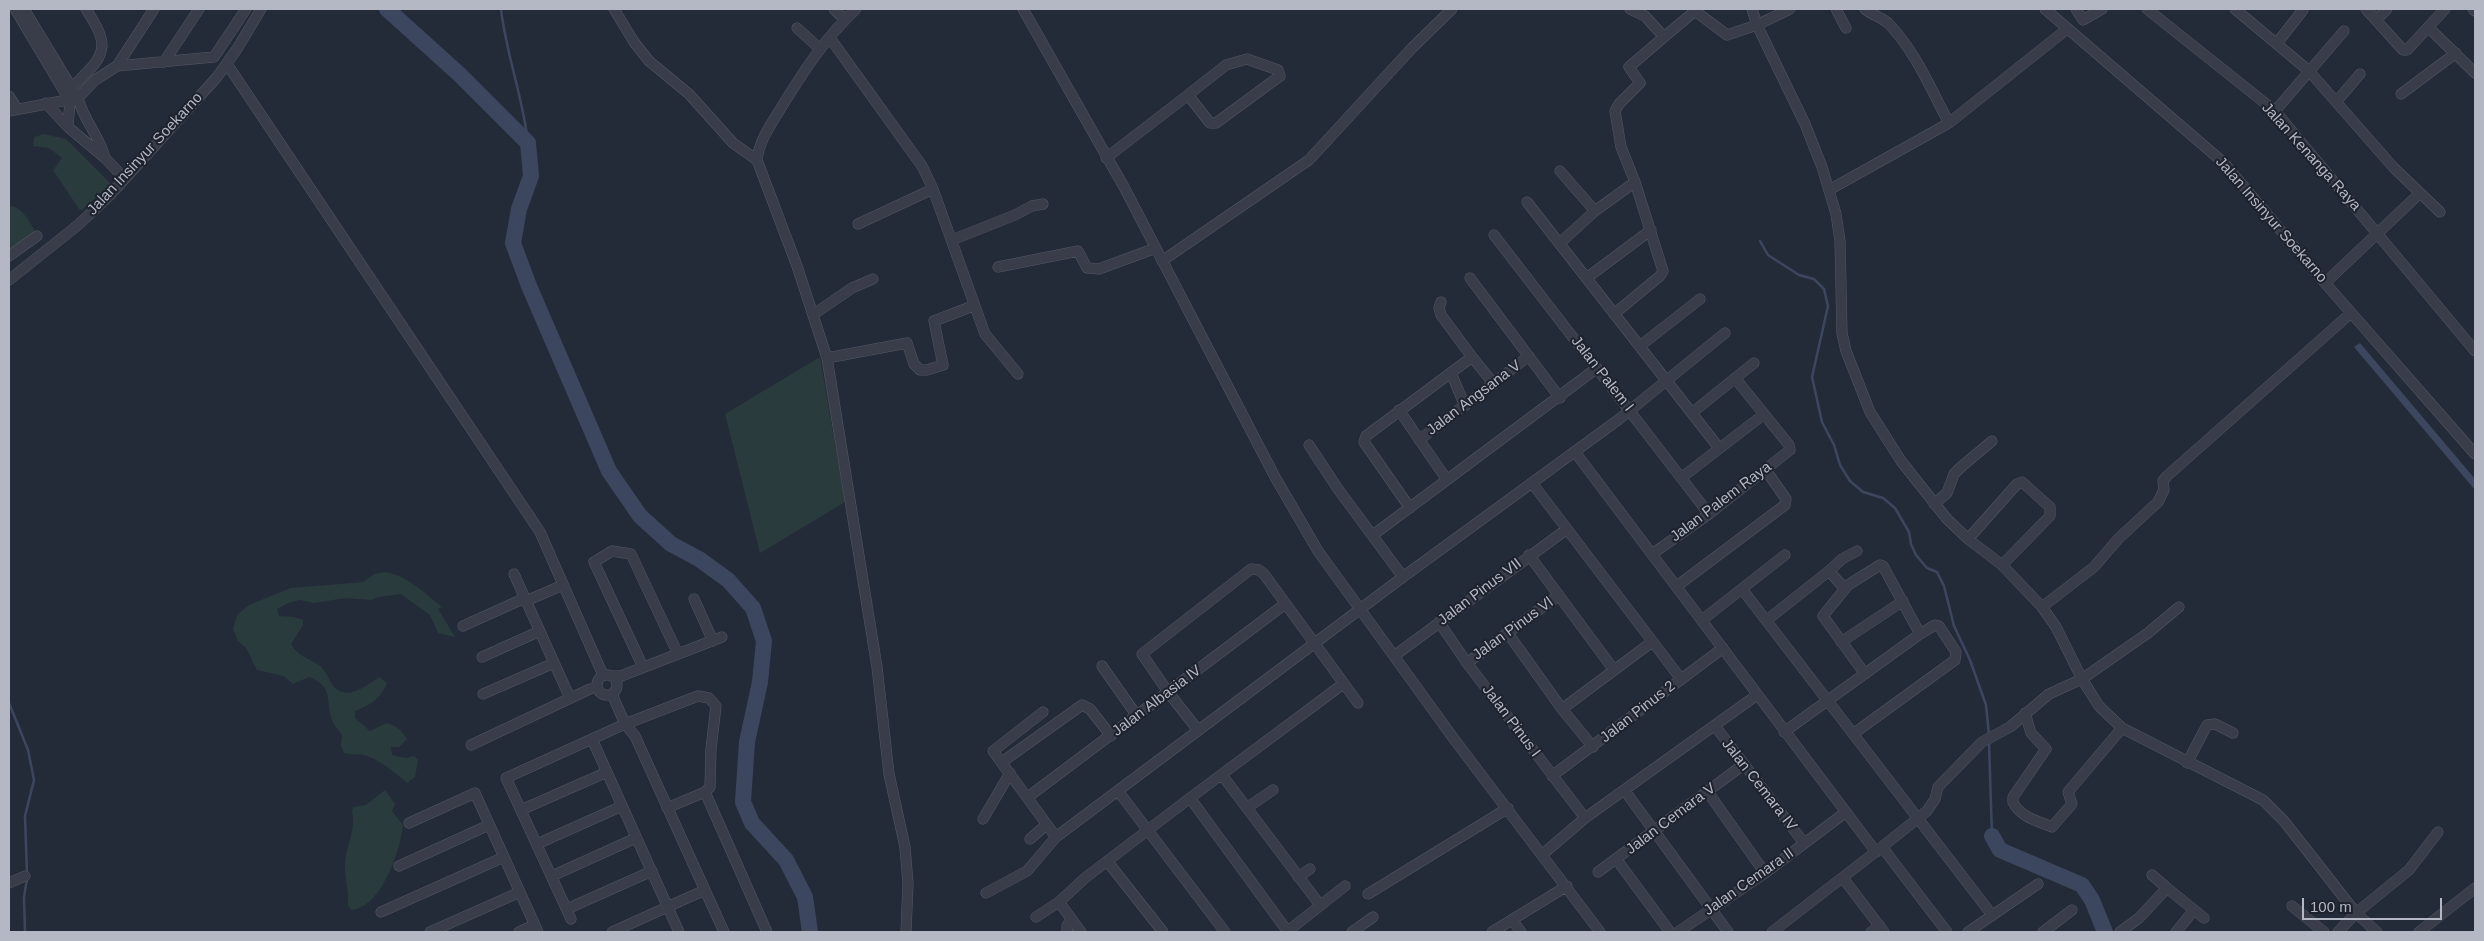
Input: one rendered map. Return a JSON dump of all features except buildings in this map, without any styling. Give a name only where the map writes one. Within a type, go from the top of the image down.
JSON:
[{"type":"street","points":[[15,9],[80,108],[102,146],[105,158]]},
{"type":"street","points":[[24,9],[68,90]]},
{"type":"street","points":[[68,90],[92,68],[102,54],[102,40],[86,9]]},
{"type":"street","points":[[68,126],[74,100],[95,80],[117,66],[154,9]]},
{"type":"street","points":[[164,62],[199,9]]},
{"type":"street","points":[[117,66],[214,58],[246,9]]},
{"type":"street","name":"Jalan Insinyur Soekarno","points":[[9,280],[78,225],[110,195],[227,64],[261,9]]},
{"type":"street","points":[[614,9],[634,42],[649,60],[689,94],[733,143],[757,160]]},
{"type":"street","points":[[834,9],[844,20]]},
{"type":"street","points":[[856,9],[844,20],[820,49],[771,124],[758,151],[757,160],[814,314],[827,358],[877,667],[889,774],[905,847],[908,883],[906,932]]},
{"type":"street","points":[[1023,9],[1156,248],[1293,511],[1318,551],[1454,739],[1600,932]]},
{"type":"street","points":[[1162,261],[1297,169],[1320,148],[1412,48],[1452,9]]},
{"type":"street","points":[[1630,9],[1645,16],[1664,37]]},
{"type":"street","points":[[1752,9],[1757,25],[1805,124],[1829,190],[1840,241],[1841,318],[1846,351],[1870,412],[1901,461],[1934,504],[1968,539],[2002,565],[2042,607],[2056,627],[2082,678],[2099,706],[2122,728],[2187,763],[2248,792],[2273,809],[2356,913],[2377,932]]},
{"type":"street","points":[[1614,314],[1662,273],[1651,230],[1621,147],[1615,109],[1640,84],[1629,69],[1630,66],[1695,11],[1726,35],[1757,25],[1790,9]]},
{"type":"street","points":[[1836,9],[1846,28]]},
{"type":"street","points":[[1865,9],[1888,23],[1911,52],[1950,123]]},
{"type":"street","name":"Jalan Insinyur Soekarno","points":[[2046,9],[2060,34],[2224,163],[2325,283],[2475,454]]},
{"type":"street","points":[[2076,9],[2083,20],[2102,9]]},
{"type":"street","name":"Jalan Kenanga Raya","points":[[2147,9],[2275,111],[2475,351]]},
{"type":"street","points":[[2366,9],[2403,50],[2412,47],[2445,9]]},
{"type":"street","points":[[2377,19],[2386,9]]},
{"type":"street","points":[[2277,43],[2303,10]]},
{"type":"street","points":[[2241,11],[2309,71],[2419,194],[2440,212]]},
{"type":"street","points":[[797,28],[820,49]]},
{"type":"street","points":[[2428,28],[2475,73]]},
{"type":"street","points":[[2275,111],[2344,31]]},
{"type":"street","points":[[1829,190],[1950,123],[2060,34]]},
{"type":"street","points":[[830,38],[922,166],[952,240],[973,306],[985,334],[1018,374]]},
{"type":"street","points":[[2400,94],[2456,53]]},
{"type":"street","points":[[1106,158],[1226,65],[1238,60],[1247,59],[1265,64],[1278,70],[1280,73],[1279,78],[1212,124],[1188,95]]},
{"type":"street","points":[[227,64],[540,532],[563,585],[608,675],[618,685],[612,694],[604,695],[598,689],[597,681],[608,675],[621,676],[718,639],[694,599]]},
{"type":"street","points":[[2337,101],[2360,74]]},
{"type":"street","points":[[9,96],[13,110],[46,103],[74,100]]},
{"type":"street","points":[[46,103],[68,126],[105,158],[122,180]]},
{"type":"street","points":[[1560,171],[1594,211]]},
{"type":"street","points":[[1561,242],[1594,211],[1635,182]]},
{"type":"street","points":[[858,224],[932,189]]},
{"type":"street","points":[[2325,283],[2419,194]]},
{"type":"street","points":[[1527,202],[1561,242],[1614,314],[1693,412],[1719,448]]},
{"type":"street","points":[[952,240],[1015,215],[1032,206],[1043,204]]},
{"type":"street","points":[[1588,277],[1651,230]]},
{"type":"street","name":"Jalan Palem I","points":[[1494,235],[1708,514]]},
{"type":"street","points":[[9,256],[37,236]]},
{"type":"street","points":[[998,267],[1048,255],[1078,251],[1087,268],[1099,269],[1156,248]]},
{"type":"street","points":[[1470,278],[1560,398]]},
{"type":"street","points":[[814,314],[852,288],[873,279]]},
{"type":"street","points":[[1640,346],[1700,299]]},
{"type":"street","points":[[1441,302],[1439,308],[1441,315],[1494,384]]},
{"type":"street","points":[[827,358],[907,343],[914,364],[920,370],[943,365],[934,321],[973,306]]},
{"type":"street","points":[[2042,607],[2094,567],[2119,538],[2158,502],[2164,490],[2162,481],[2166,476],[2351,313]]},
{"type":"street","points":[[986,893],[1027,871],[1056,837],[1403,577],[1630,411],[1725,333]]},
{"type":"street","name":"Jalan Angsana V","points":[[1419,440],[1530,356]]},
{"type":"street","points":[[1410,508],[1364,442],[1366,436],[1472,357]]},
{"type":"street","points":[[1693,412],[1754,363]]},
{"type":"street","points":[[1373,536],[1560,398],[1597,368]]},
{"type":"street","points":[[1451,373],[1465,406]]},
{"type":"street","points":[[1681,478],[1763,415],[1735,378]]},
{"type":"street","points":[[1399,410],[1447,480]]},
{"type":"street","name":"Jalan Palem Raya","points":[[1652,554],[1708,514],[1790,450],[1789,446],[1763,415]]},
{"type":"street","points":[[1934,504],[1946,493],[1954,474],[1992,441]]},
{"type":"street","points":[[1309,445],[1338,489],[1403,577]]},
{"type":"street","points":[[1575,452],[1677,586],[1784,732],[1846,812],[1947,932]]},
{"type":"street","points":[[1677,586],[1785,506],[1786,499],[1765,469]]},
{"type":"street","points":[[1968,539],[2017,484],[2022,482],[2050,507],[2050,516],[2002,565]]},
{"type":"street","points":[[1532,483],[1681,679]]},
{"type":"street","name":"Jalan Pinus VII","points":[[1394,656],[1567,529]]},
{"type":"street","points":[[643,667],[594,562],[612,551],[631,554],[678,654]]},
{"type":"street","points":[[1767,620],[1842,559],[1858,551]]},
{"type":"street","points":[[1530,555],[1614,670]]},
{"type":"street","points":[[1702,620],[1785,555]]},
{"type":"street","points":[[1865,674],[1824,616],[1852,582],[1880,565],[1885,569],[1920,634]]},
{"type":"street","points":[[1198,730],[1141,656],[1147,648],[1251,569],[1262,571],[1358,703]]},
{"type":"street","points":[[1829,571],[1845,589]]},
{"type":"street","points":[[514,574],[570,698]]},
{"type":"street","points":[[463,626],[563,585]]},
{"type":"street","points":[[1742,589],[1992,915]]},
{"type":"street","name":"Jalan Pinus Vl","points":[[1467,663],[1559,595]]},
{"type":"street","points":[[1841,642],[1903,601]]},
{"type":"street","name":"Jalan Albasia lV","points":[[1028,797],[1285,604]]},
{"type":"street","points":[[1772,932],[1918,818],[1931,805],[1938,787],[1982,742],[2000,734],[2049,694],[2082,678],[2148,633],[2180,607]]},
{"type":"street","name":"Jalan Pinus I","points":[[1439,622],[1467,663],[1585,818]]},
{"type":"street","points":[[1784,732],[1920,634],[1935,625],[1939,626],[1956,652],[1957,657],[1853,734]]},
{"type":"street","points":[[482,657],[540,631]]},
{"type":"street","points":[[1507,632],[1562,709],[1593,747]]},
{"type":"street","points":[[1562,709],[1652,642]]},
{"type":"street","name":"Jalan Pinus 2","points":[[1552,776],[1723,648]]},
{"type":"street","points":[[483,694],[554,663]]},
{"type":"street","points":[[1102,666],[1137,716]]},
{"type":"street","points":[[1036,918],[1059,902],[1108,861],[1190,798],[1344,684]]},
{"type":"street","points":[[471,745],[590,689]]},
{"type":"street","points":[[612,694],[625,724],[635,736],[724,932]]},
{"type":"street","points":[[652,871],[569,914],[506,778],[625,724],[698,696],[709,698],[716,706],[711,749],[710,787],[705,792],[667,808]]},
{"type":"street","points":[[1542,854],[1585,818],[1757,696]]},
{"type":"street","points":[[1002,762],[1082,705],[1090,709],[1111,736]]},
{"type":"street","points":[[1043,712],[993,751],[1056,837]]},
{"type":"street","points":[[2025,713],[2031,733],[2046,749],[2012,802],[2016,809],[2028,818],[2052,827],[2072,804],[2068,792],[2122,728]]},
{"type":"street","points":[[2187,763],[2207,725],[2215,724],[2233,733]]},
{"type":"street","name":"Jalan Cemara IV","points":[[1715,726],[1804,843]]},
{"type":"street","points":[[592,739],[679,932]]},
{"type":"street","name":"Jalan Cemara V","points":[[1598,872],[1655,832],[1706,791],[1743,765]]},
{"type":"street","points":[[521,810],[607,772]]},
{"type":"street","points":[[983,819],[1010,772]]},
{"type":"street","points":[[1222,775],[1320,905]]},
{"type":"street","points":[[1248,807],[1273,790]]},
{"type":"street","points":[[1118,791],[1225,932]]},
{"type":"street","points":[[1625,791],[1728,932]]},
{"type":"street","points":[[1706,791],[1765,873]]},
{"type":"street","points":[[705,792],[767,932]]},
{"type":"street","points":[[408,823],[475,793],[536,929],[518,932]]},
{"type":"street","points":[[1190,798],[1288,932],[1345,886]]},
{"type":"street","points":[[537,844],[622,806]]},
{"type":"street","points":[[1368,894],[1508,808]]},
{"type":"street","name":"Jalan Cemara II","points":[[1678,932],[1765,873],[1846,812]]},
{"type":"street","points":[[399,866],[489,825]]},
{"type":"street","points":[[1030,839],[1046,825]]},
{"type":"street","points":[[2338,932],[2356,913],[2409,870],[2438,832]]},
{"type":"street","points":[[552,876],[636,838]]},
{"type":"street","points":[[381,912],[504,857]]},
{"type":"street","points":[[1617,860],[1670,932]]},
{"type":"street","points":[[1108,861],[1163,932]]},
{"type":"street","points":[[1298,877],[1310,869]]},
{"type":"street","points":[[2152,875],[2204,918]]},
{"type":"street","points":[[9,883],[25,876]]},
{"type":"street","points":[[1843,878],[1878,930]]},
{"type":"street","points":[[1968,932],[2038,884]]},
{"type":"street","points":[[1492,932],[1513,921],[1567,886]]},
{"type":"street","points":[[2120,932],[2139,918],[2166,888]]},
{"type":"street","points":[[2419,932],[2475,888]]},
{"type":"street","points":[[612,932],[705,890]]},
{"type":"street","points":[[430,932],[520,892]]},
{"type":"street","points":[[1059,902],[1081,932]]},
{"type":"street","points":[[2292,906],[2324,932]]},
{"type":"street","points":[[2043,932],[2072,910]]},
{"type":"street","points":[[2176,932],[2194,910]]},
{"type":"street","points":[[1352,932],[1373,917]]},
{"type":"street","points":[[1067,932],[1066,926],[1071,919]]},
{"type":"street","points":[[1513,921],[1521,932]]},
{"type":"shaded area","points":[[44,134],[66,139],[111,184],[82,210],[79,209],[53,170],[62,158],[49,148],[33,146],[34,137]]},
{"type":"shaded area","points":[[9,206],[18,208],[28,219],[35,231],[9,250]]},
{"type":"shaded area","points":[[820,357],[845,502],[760,553],[725,414]]},
{"type":"shaded area","points":[[385,572],[408,581],[442,607],[438,609],[455,637],[438,633],[430,615],[401,594],[378,597],[371,600],[346,598],[314,603],[300,600],[288,603],[277,609],[279,616],[303,620],[303,625],[291,644],[300,654],[321,667],[335,688],[341,692],[353,692],[379,677],[387,683],[374,701],[355,711],[355,718],[370,731],[387,723],[403,733],[407,739],[399,747],[391,747],[392,755],[406,758],[414,756],[418,760],[415,777],[407,783],[376,760],[364,755],[344,753],[341,745],[342,735],[333,722],[328,696],[323,686],[309,677],[293,684],[284,676],[257,670],[246,648],[238,641],[233,629],[237,615],[249,605],[291,588],[363,582],[374,574]]},
{"type":"shaded area","points":[[385,790],[395,804],[392,811],[403,825],[398,849],[388,876],[381,888],[363,906],[352,910],[348,906],[345,866],[353,824],[352,809],[353,807],[366,805]]},
{"type":"water","points":[[2360,343],[2475,479],[2475,490],[2354,347]]},
{"type":"waterway","points":[[387,9],[459,74],[528,143],[531,176],[519,209],[513,243],[529,286],[609,471],[640,516],[671,544],[699,559],[728,580],[753,608],[764,641],[760,682],[747,742],[743,802],[752,823],[786,860],[805,897],[810,932]]},
{"type":"waterway","points":[[501,9],[528,143]]},
{"type":"waterway","points":[[1760,241],[1768,255],[1799,275],[1814,279],[1824,289],[1828,306],[1812,377],[1822,422],[1834,445],[1840,465],[1850,481],[1863,492],[1883,498],[1895,508],[1909,532],[1911,544],[1916,555],[1927,568],[1937,572],[1944,586],[1954,626],[1970,660],[1986,705],[1989,735]]},
{"type":"waterway","points":[[9,703],[28,750],[34,780],[25,816],[27,874]]},
{"type":"waterway","points":[[1989,743],[1992,836]]},
{"type":"waterway","points":[[1992,836],[2000,850],[2082,885],[2092,900],[2105,932]]},
{"type":"waterway","points":[[25,932],[24,897],[27,879]]}]
